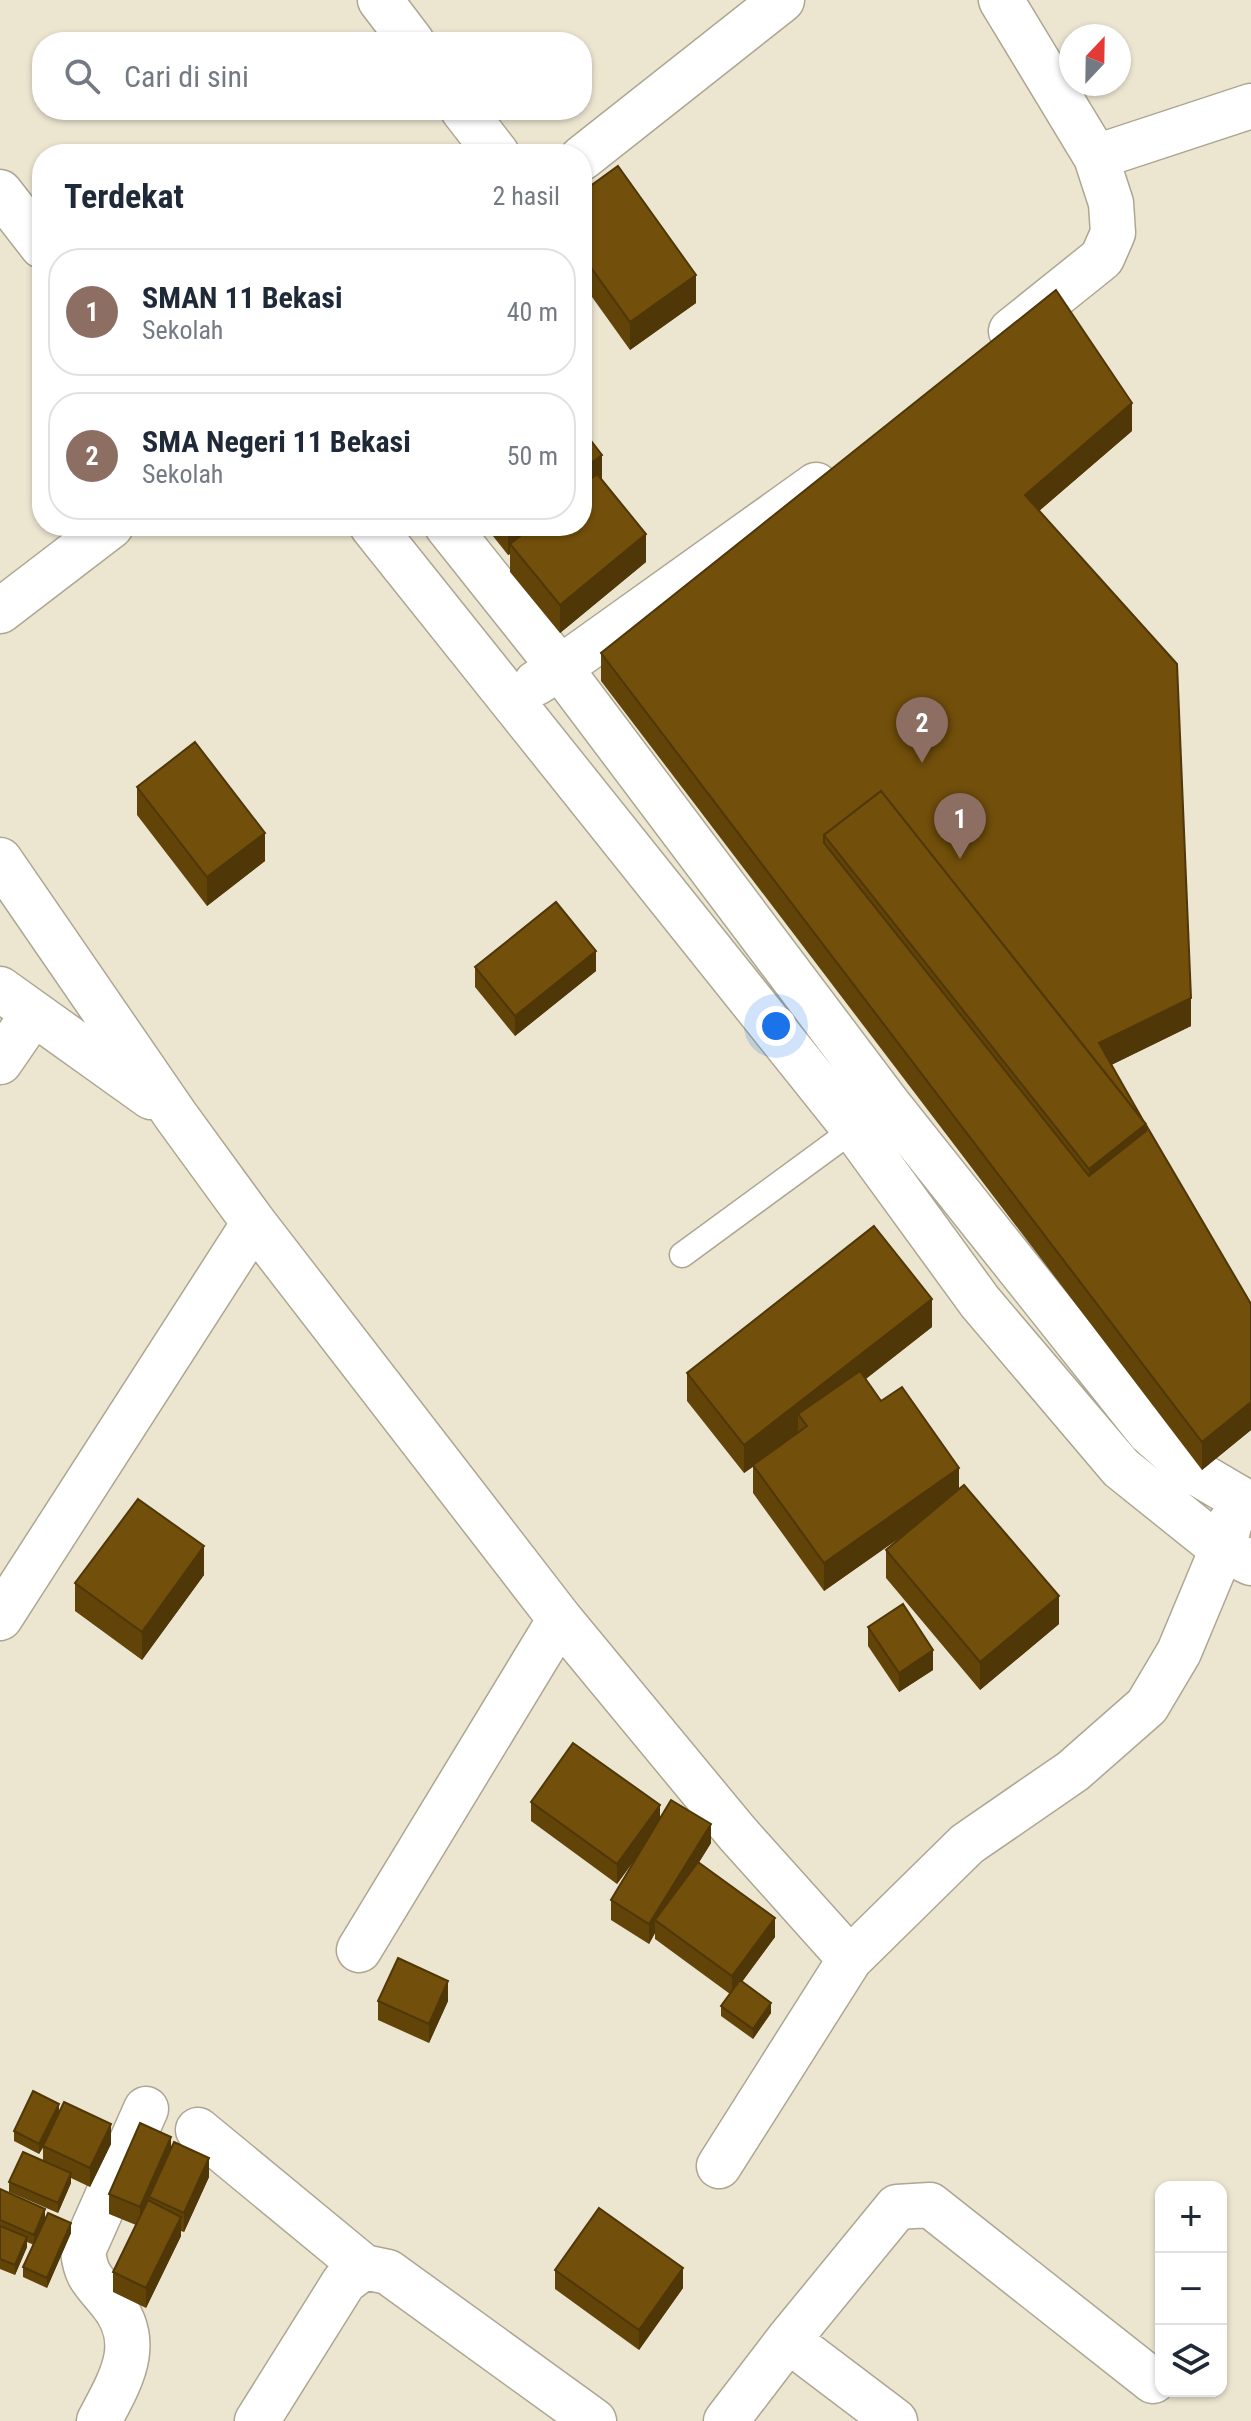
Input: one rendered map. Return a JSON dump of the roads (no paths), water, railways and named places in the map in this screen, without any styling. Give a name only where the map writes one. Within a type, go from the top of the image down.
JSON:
[{"type":"street","points":[[380,0],[404,32]]},
{"type":"street","points":[[592,150],[782,0]]},
{"type":"street","points":[[979,356],[1102,258],[1113,233],[1111,203],[1096,157],[1001,0]]},
{"type":"street","points":[[1096,157],[1251,106]]},
{"type":"street","points":[[471,120],[489,144]]},
{"type":"street","points":[[0,192],[32,233]]},
{"type":"street","points":[[509,699],[560,668],[844,464]]},
{"type":"street","points":[[0,611],[98,536]]},
{"type":"street","points":[[380,536],[509,699],[1149,1432],[1193,1471],[1244,1501],[1236,1556],[1147,1706],[1073,1771],[967,1844],[850,1959],[719,2166]]},
{"type":"street","points":[[455,536],[560,668],[871,1116],[980,1302],[1121,1468],[1236,1556]]},
{"type":"street","points":[[0,860],[176,1116],[254,1223],[560,1619],[737,1833],[850,1959]]},
{"type":"street","points":[[0,1062],[16,1001],[176,1116]]},
{"type":"street","points":[[0,1618],[254,1223]]},
{"type":"street","points":[[359,1950],[560,1619]]},
{"type":"street","points":[[99,2421],[119,2383],[127,2358],[129,2335],[121,2314],[85,2272],[83,2251],[146,2109]]},
{"type":"street","points":[[198,2130],[364,2267],[388,2272],[594,2421]]},
{"type":"street","points":[[726,2421],[897,2207],[930,2205],[1153,2381]]},
{"type":"street","points":[[257,2421],[344,2282],[364,2267]]},
{"type":"street","points":[[788,2340],[895,2421]]},
{"type":"lane","points":[[682,1255],[871,1116]]},
{"type":"place","name":"SMA Negeri 11 Bekasi","points":[[922,763]]},
{"type":"place","name":"SMAN 11 Bekasi","points":[[960,859]]}]
